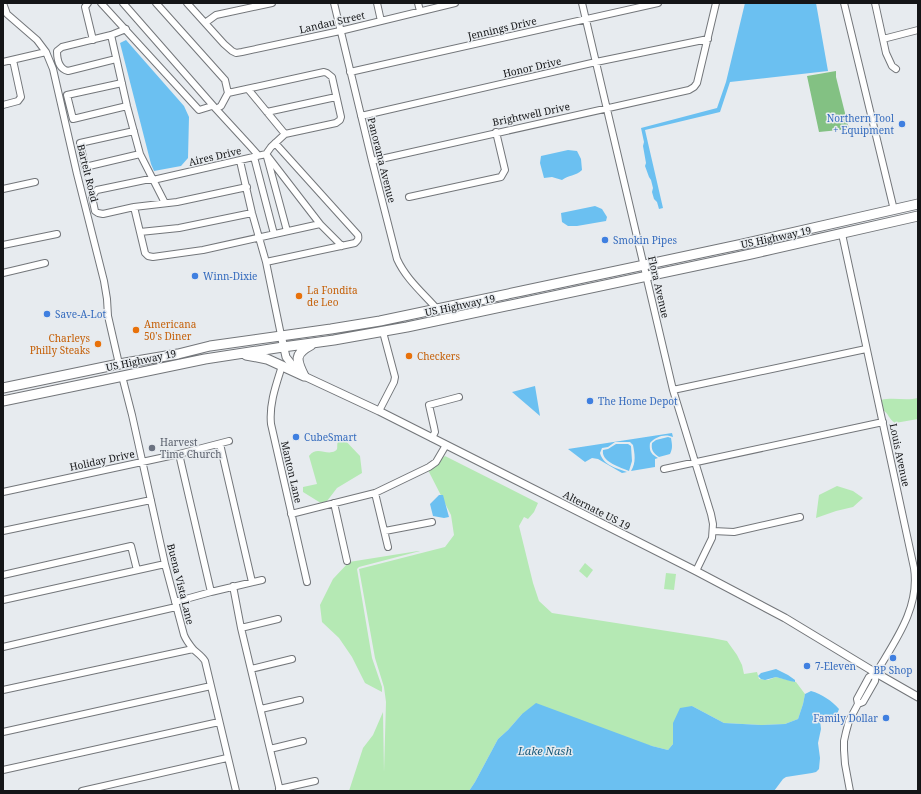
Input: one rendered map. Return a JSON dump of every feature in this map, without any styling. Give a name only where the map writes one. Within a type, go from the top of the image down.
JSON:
[{"type":"highway","name":"US Highway 19","points":[[3,388],[119,364],[178,354],[210,346],[357,325],[438,309],[778,236],[918,204]]},
{"type":"highway","points":[[842,234],[848,226],[882,217],[894,210]]},
{"type":"highway","name":"US Highway 19","points":[[3,401],[178,364],[383,332],[646,277],[918,216]]},
{"type":"highway","points":[[804,242],[813,235],[833,229],[838,222]]},
{"type":"highway","points":[[751,254],[754,249],[768,244],[778,236]]},
{"type":"highway","points":[[455,317],[456,312],[459,309],[484,303],[495,297]]},
{"type":"highway","points":[[368,335],[389,327],[432,318],[435,316],[438,309]]},
{"type":"highway","points":[[304,376],[298,364],[299,354],[304,348],[315,343]]},
{"type":"highway","points":[[122,376],[132,367],[155,362],[178,354]]},
{"type":"highway","points":[[236,354],[263,358],[304,376]]},
{"type":"main road","name":"Alternate US 19","points":[[281,335],[286,358],[304,376],[379,411],[785,618],[918,697]]},
{"type":"street","name":"Bartelt Road","points":[[3,3],[5,15],[37,40],[46,52],[53,70],[104,281],[108,316],[119,364]]},
{"type":"street","points":[[88,3],[85,7],[93,40]]},
{"type":"street","points":[[101,3],[199,110],[221,106],[228,93],[225,80],[156,3]]},
{"type":"street","points":[[123,3],[214,108],[250,146],[256,156],[274,234]]},
{"type":"street","points":[[187,3],[205,23],[216,15],[272,3]]},
{"type":"street","name":"Panorama Avenue","points":[[334,3],[394,251],[407,277],[438,309]]},
{"type":"street","points":[[377,3],[381,20]]},
{"type":"street","points":[[418,3],[420,11]]},
{"type":"street","name":"Landau Street","points":[[205,23],[224,44],[236,53],[456,3]]},
{"type":"street","name":"Flora Avenue","points":[[582,3],[673,390],[711,514],[713,524],[712,538],[696,572]]},
{"type":"street","name":"Jennings Drive","points":[[350,72],[658,3]]},
{"type":"street","points":[[708,39],[716,3]]},
{"type":"street","points":[[844,3],[894,210]]},
{"type":"street","points":[[875,3],[886,53],[892,66],[896,69]]},
{"type":"street","points":[[116,59],[68,71],[60,67],[58,61],[58,51],[62,47],[111,35],[126,29]]},
{"type":"street","points":[[883,39],[918,30]]},
{"type":"street","points":[[111,35],[127,106],[140,154],[165,203]]},
{"type":"street","name":"Honor Drive","points":[[361,116],[596,62],[708,39]]},
{"type":"street","name":"Brightwell Drive","points":[[372,160],[689,90],[697,83],[708,39]]},
{"type":"street","points":[[3,62],[46,52]]},
{"type":"street","points":[[3,105],[18,101],[21,97],[13,60]]},
{"type":"street","points":[[228,93],[324,72],[328,73],[332,78],[341,117],[340,120],[336,124],[285,134],[266,154]]},
{"type":"street","points":[[122,83],[67,95],[73,119],[127,106]]},
{"type":"street","points":[[248,89],[285,134]]},
{"type":"street","points":[[267,112],[336,97]]},
{"type":"street","points":[[134,131],[80,143],[85,166],[140,154]]},
{"type":"street","points":[[409,197],[501,177],[505,170],[496,132]]},
{"type":"street","points":[[266,262],[355,243],[359,240],[358,235],[275,143]]},
{"type":"street","points":[[250,146],[242,160],[252,213],[266,262],[281,335]]},
{"type":"street","points":[[266,154],[320,224],[342,246]]},
{"type":"street","points":[[266,154],[287,231]]},
{"type":"street","name":"Aires Drive","points":[[134,207],[100,214],[95,211],[92,196],[97,190],[145,180],[153,180],[266,154]]},
{"type":"street","points":[[3,189],[35,182]]},
{"type":"street","points":[[247,187],[177,202],[134,207],[145,253],[148,256],[153,257],[203,250],[320,224]]},
{"type":"street","points":[[140,232],[179,228],[252,213]]},
{"type":"street","points":[[3,245],[57,234]]},
{"type":"street","name":"Louis Avenue","points":[[842,234],[914,568],[915,589],[912,605],[907,619],[876,673],[869,677],[857,699],[858,704],[849,721],[844,741],[845,764],[850,791]]},
{"type":"street","points":[[3,273],[45,263]]},
{"type":"street","points":[[379,411],[394,382],[383,332]]},
{"type":"street","points":[[673,390],[866,349]]},
{"type":"street","name":"Manton Lane","points":[[282,366],[271,405],[270,416],[307,582]]},
{"type":"street","name":"Buena Vista Lane","points":[[122,376],[165,564],[184,635],[186,640],[205,661],[236,791]]},
{"type":"street","points":[[432,438],[435,432],[429,405],[459,397]]},
{"type":"street","points":[[664,469],[883,422]]},
{"type":"street","name":"Holiday Drive","points":[[3,492],[179,454],[229,441]]},
{"type":"street","points":[[220,444],[252,582]]},
{"type":"street","points":[[291,514],[375,493],[429,467],[436,462],[446,445]]},
{"type":"street","points":[[179,454],[211,592]]},
{"type":"street","points":[[375,493],[388,547]]},
{"type":"street","points":[[3,531],[151,500]]},
{"type":"street","points":[[334,503],[347,561]]},
{"type":"street","points":[[713,531],[734,532],[800,517]]},
{"type":"street","points":[[385,532],[432,522]]},
{"type":"street","points":[[3,575],[131,546],[137,570]]},
{"type":"street","points":[[3,600],[165,564]]},
{"type":"street","points":[[3,647],[176,604],[211,592],[262,580]]},
{"type":"street","points":[[233,586],[241,628],[280,790],[315,781]]},
{"type":"street","points":[[241,628],[278,619]]},
{"type":"street","points":[[3,690],[194,649]]},
{"type":"street","points":[[251,669],[292,659]]},
{"type":"street","points":[[3,732],[211,686]]},
{"type":"street","points":[[261,709],[300,700]]},
{"type":"street","points":[[3,770],[219,722]]},
{"type":"street","points":[[270,749],[303,741]]},
{"type":"street","points":[[82,791],[228,758]]},
{"type":"green space","points":[[836,71],[836,77],[849,129],[819,132],[807,76]]},
{"type":"green space","points":[[918,398],[918,419],[895,423],[883,410],[881,400],[909,399]]},
{"type":"green space","points":[[342,437],[360,456],[362,473],[337,488],[324,505],[303,492],[303,487],[317,484],[309,456],[315,451],[335,451],[337,449],[338,441]]},
{"type":"green space","points":[[445,456],[538,503],[534,512],[528,519],[524,517],[519,526],[539,601],[552,613],[727,641],[737,655],[742,665],[744,674],[757,672],[759,679],[768,680],[776,677],[796,682],[805,694],[798,719],[785,724],[761,725],[724,723],[692,706],[673,744],[668,750],[522,714],[498,739],[469,791],[349,791],[363,748],[373,735],[383,712],[384,772],[386,702],[384,687],[375,658],[359,569],[445,547],[454,535],[451,515],[428,470]]},
{"type":"green space","points":[[837,486],[853,491],[863,498],[853,507],[816,518],[819,495]]},
{"type":"green space","points":[[420,551],[359,567],[357,569],[372,658],[382,687],[382,692],[365,683],[352,657],[339,638],[322,622],[320,605],[333,579],[349,562]]},
{"type":"green space","points":[[585,563],[593,570],[587,578],[579,571]]},
{"type":"green space","points":[[666,573],[676,574],[674,590],[664,589]]},
{"type":"water","points":[[745,3],[816,3],[828,71],[730,82],[720,112],[645,130],[663,208],[659,209],[657,202],[654,199],[651,180],[645,166],[644,142],[641,128],[717,108],[726,82]]},
{"type":"water","points":[[126,40],[184,106],[189,117],[188,158],[181,166],[154,171],[120,43]]},
{"type":"water","points":[[568,150],[577,151],[581,159],[582,170],[562,180],[552,177],[544,178],[540,163],[541,156]]},
{"type":"water","points":[[595,206],[602,209],[607,217],[606,221],[577,226],[568,226],[562,222],[561,213]]},
{"type":"water","points":[[535,386],[540,416],[512,392]]},
{"type":"water","points":[[672,433],[673,437],[667,435],[660,436],[650,443],[651,452],[658,458],[655,459],[655,467],[631,471],[634,465],[635,456],[633,445],[630,442],[615,442],[608,447],[602,448],[600,453],[610,466],[598,459],[592,458],[585,462],[568,449]]},
{"type":"water","points":[[668,437],[671,438],[672,442],[670,454],[659,457],[653,451],[652,443],[656,440]]},
{"type":"water","points":[[616,444],[628,444],[631,446],[632,461],[629,471],[612,464],[603,454],[603,450]]},
{"type":"water","points":[[610,466],[619,469],[627,472],[622,473]]},
{"type":"water","points":[[439,495],[443,495],[449,517],[444,518],[433,516],[430,504]]},
{"type":"water","points":[[776,669],[788,675],[795,680],[795,682],[776,677],[765,680],[758,676],[761,673]]},
{"type":"water","name":"Lake Nash","points":[[811,691],[826,698],[839,709],[834,722],[822,718],[820,720],[821,729],[818,743],[820,758],[819,769],[812,773],[786,777],[774,791],[469,791],[498,739],[522,714],[536,703],[652,746],[668,750],[673,744],[673,723],[680,708],[692,706],[724,723],[761,725],[785,724],[798,719],[805,694]]},
{"type":"place","name":"Northern Tool + Equipment","points":[[902,124]]},
{"type":"place","name":"Smokin Pipes","points":[[605,240]]},
{"type":"place","name":"Winn-Dixie","points":[[195,276]]},
{"type":"place","name":"La Fondita de Leo","points":[[299,296]]},
{"type":"place","name":"Save-A-Lot","points":[[47,314]]},
{"type":"place","name":"Americana 50's Diner","points":[[136,330]]},
{"type":"place","name":"Charleys Philly Steaks","points":[[98,344]]},
{"type":"place","name":"Checkers","points":[[409,356]]},
{"type":"place","name":"The Home Depot","points":[[590,401]]},
{"type":"place","name":"CubeSmart","points":[[296,437]]},
{"type":"place","name":"Harvest Time Church","points":[[152,448]]},
{"type":"place","name":"BP Shop","points":[[893,658]]},
{"type":"place","name":"7-Eleven","points":[[807,666]]},
{"type":"place","name":"Family Dollar","points":[[886,718]]}]
